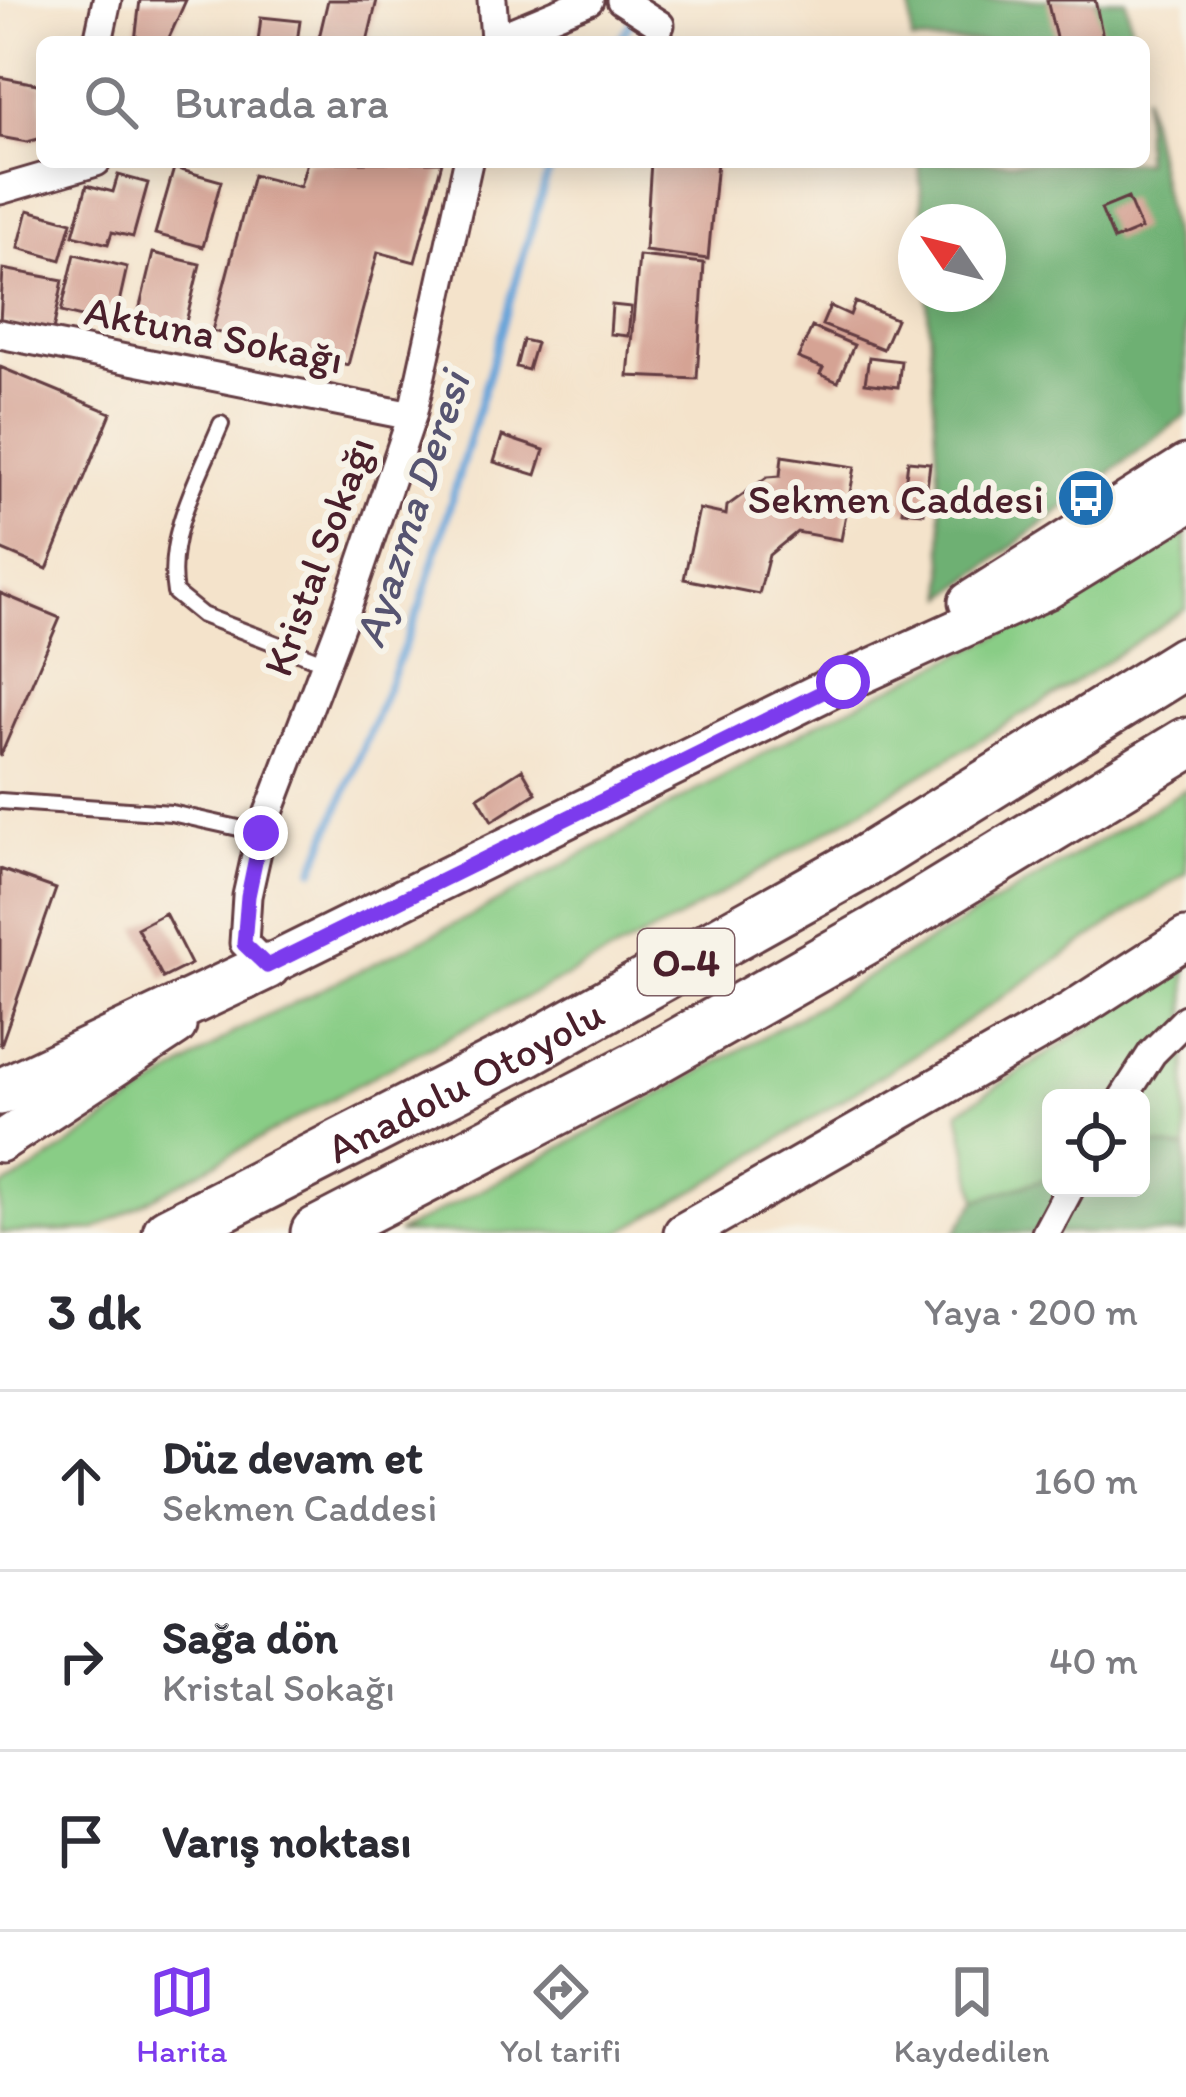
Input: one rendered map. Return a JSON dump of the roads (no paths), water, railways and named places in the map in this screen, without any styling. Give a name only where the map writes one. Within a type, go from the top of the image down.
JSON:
[{"type":"highway","name":"Anadolu Otoyolu","points":[[170,1233],[527,1050],[845,872],[1186,662]]},
{"type":"highway","name":"Anadolu Otoyolu","points":[[317,1233],[646,1064],[875,933],[1186,744]]},
{"type":"main road","points":[[843,682],[1186,464]]},
{"type":"main road","points":[[0,1092],[843,682],[1047,589],[1186,503]]},
{"type":"main road","points":[[956,1078],[1186,910]]},
{"type":"main road","points":[[684,1233],[1072,1011],[1186,938]]},
{"type":"main road","points":[[0,1142],[267,966]]},
{"type":"street","points":[[99,36],[107,0]]},
{"type":"street","points":[[492,0],[492,36]]},
{"type":"street","points":[[504,36],[589,0]]},
{"type":"street","points":[[621,0],[660,25]]},
{"type":"street","points":[[0,190],[69,168]]},
{"type":"street","name":"Kristal Sokağı","points":[[267,966],[244,944],[261,833],[412,416],[467,168]]},
{"type":"street","name":"Aktuna Sokağı","points":[[0,334],[412,416]]},
{"type":"street","points":[[1130,1089],[1152,1053],[1186,1019]]},
{"type":"street","points":[[1046,1233],[1065,1197]]},
{"type":"lane","points":[[221,424],[183,517],[170,566],[175,593],[202,615],[326,663]]},
{"type":"lane","points":[[0,801],[171,813],[261,833]]},
{"type":"waterway","name":"Ayazma Deresi","points":[[622,36],[631,22]]},
{"type":"waterway","name":"Ayazma Deresi","points":[[314,869],[420,607],[549,168]]},
{"type":"place","name":"Sekmen Caddesi","points":[[1086,498]]}]
